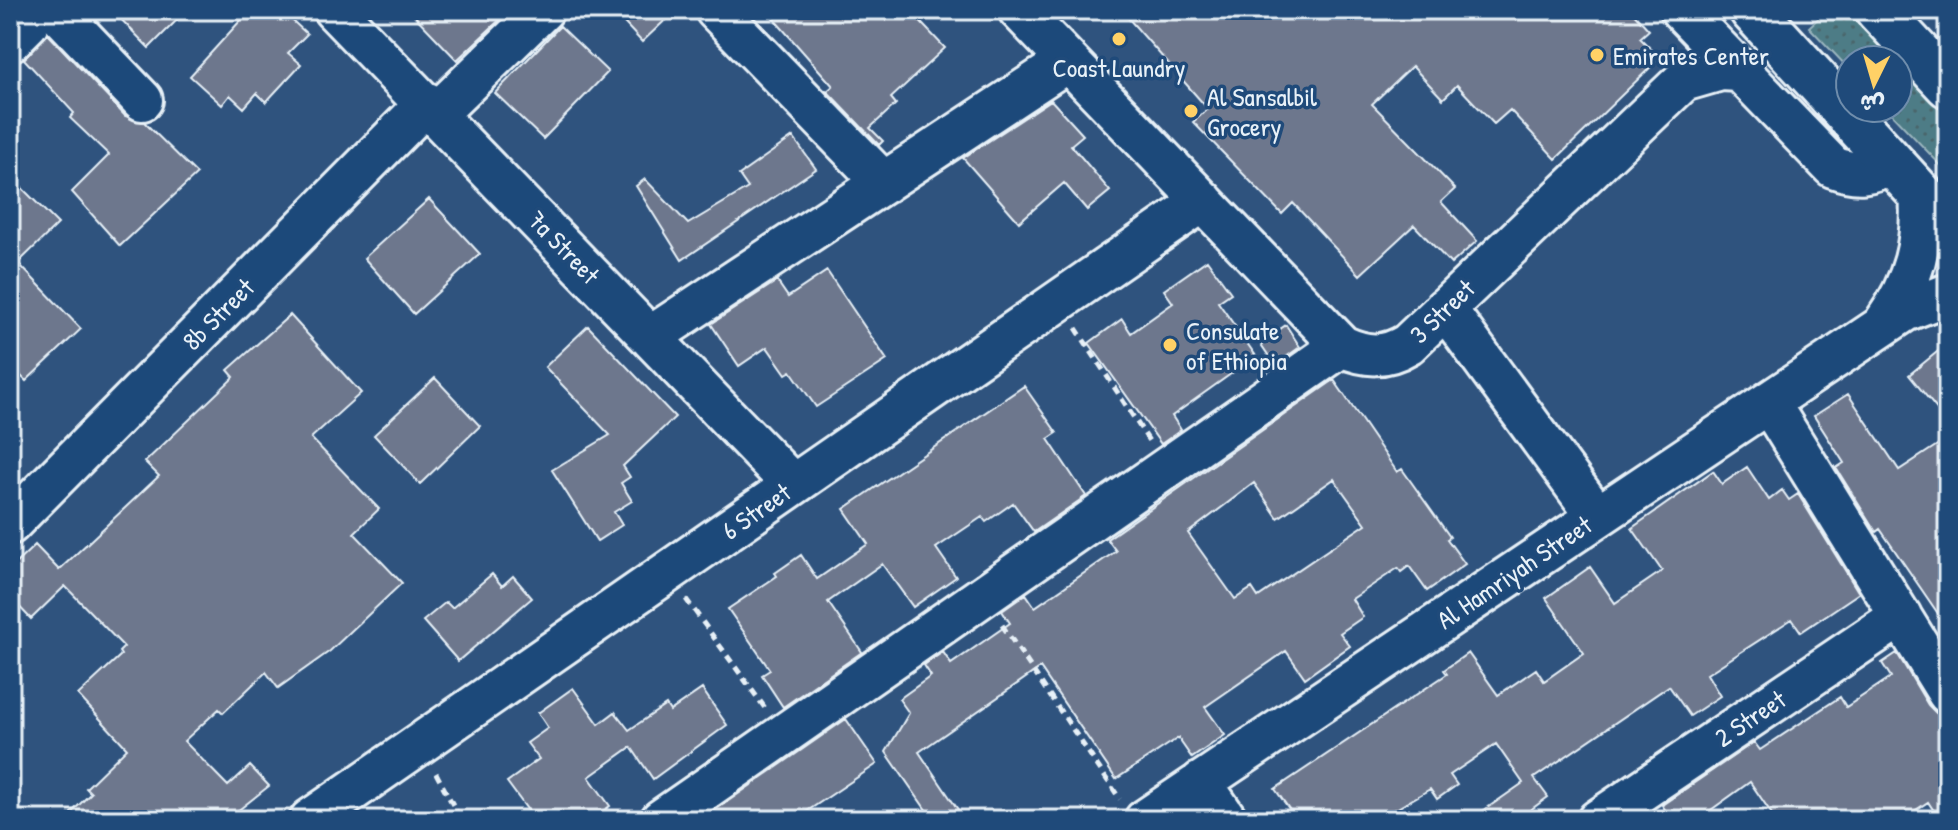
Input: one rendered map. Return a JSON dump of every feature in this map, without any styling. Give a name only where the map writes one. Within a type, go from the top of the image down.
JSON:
[{"type":"main road","points":[[1752,10],[1920,193]]},
{"type":"main road","points":[[1889,13],[1948,85]]},
{"type":"street","points":[[10,41],[28,23],[33,10]]},
{"type":"street","points":[[56,10],[142,100]]},
{"type":"street","name":"7a Street","points":[[334,10],[793,485]]},
{"type":"street","name":"8b Street","points":[[15,509],[432,108],[543,10]]},
{"type":"street","points":[[716,10],[884,183]]},
{"type":"street","points":[[661,820],[1342,346],[1019,10]]},
{"type":"street","points":[[1681,10],[1833,167],[1850,174],[1870,174],[1920,193]]},
{"type":"street","points":[[650,337],[1068,61]]},
{"type":"street","name":"3 Street","points":[[1342,346],[1372,356],[1397,351],[1668,93],[1701,73],[1740,71]]},
{"type":"street","name":"Al Hamriyah Street","points":[[1883,325],[1912,277],[1919,249],[1920,193]]},
{"type":"street","name":"6 Street","points":[[310,820],[1203,201]]},
{"type":"street","name":"Al Hamriyah Street","points":[[1135,813],[1201,782],[1883,325],[1905,311],[1948,294]]},
{"type":"street","points":[[1445,308],[1597,516]]},
{"type":"street","points":[[1769,403],[1948,693]]},
{"type":"street","name":"2 Street","points":[[1598,820],[1901,616]]},
{"type":"street","points":[[1201,782],[1227,820]]},
{"type":"path","points":[[1058,301],[1166,469]]},
{"type":"path","points":[[667,573],[784,734]]},
{"type":"path","points":[[982,596],[1135,813]]},
{"type":"path","points":[[420,744],[461,820]]},
{"type":"green space","points":[[1827,10],[1845,10],[1878,44],[1834,44],[1834,53],[1809,27]]},
{"type":"green space","points":[[1914,81],[1948,116],[1948,173],[1901,124],[1914,124]]},
{"type":"building","points":[[112,10],[187,10],[149,48]]},
{"type":"building","points":[[250,10],[281,10],[307,34],[288,53],[301,64],[266,102],[257,93],[244,108],[230,95],[222,105],[190,76]]},
{"type":"building","points":[[409,10],[510,10],[457,60]]},
{"type":"building","points":[[612,10],[676,10],[642,42]]},
{"type":"building","points":[[766,10],[909,10],[945,48],[891,98],[896,104],[870,128],[883,141],[879,145],[827,91],[833,86]]},
{"type":"building","points":[[1121,10],[1631,10],[1649,30],[1640,38],[1660,58],[1556,159],[1510,110],[1494,124],[1457,85],[1443,99],[1412,66],[1372,104],[1455,189],[1441,202],[1477,241],[1451,264],[1414,225],[1360,275],[1293,203],[1282,214],[1193,122],[1208,109]]},
{"type":"building","points":[[560,26],[608,72],[543,139],[495,93]]},
{"type":"building","points":[[48,34],[125,116],[144,122],[197,174],[120,246],[72,192],[109,155],[70,118],[74,113],[24,59]]},
{"type":"building","points":[[1051,100],[1083,135],[1071,145],[1110,191],[1087,210],[1064,183],[1019,222],[963,158]]},
{"type":"building","points":[[793,137],[816,169],[682,260],[636,186],[645,179],[688,224],[748,188],[739,175]]},
{"type":"building","points":[[10,176],[58,224],[18,263],[81,329],[26,381],[10,365]]},
{"type":"building","points":[[429,199],[480,254],[414,314],[364,258]]},
{"type":"building","points":[[1207,260],[1231,293],[1218,302],[1256,356],[1172,416],[1181,430],[1161,444],[1089,343],[1122,319],[1131,333],[1173,303],[1164,290]]},
{"type":"building","points":[[827,271],[887,360],[816,407],[791,371],[786,374],[767,347],[739,366],[711,324],[777,281],[788,297]]},
{"type":"building","points":[[290,315],[361,393],[311,438],[379,509],[354,533],[402,583],[330,651],[278,688],[266,672],[223,713],[219,709],[184,741],[228,786],[250,766],[269,786],[226,820],[64,820],[91,793],[86,788],[127,748],[78,695],[121,655],[119,652],[124,647],[65,586],[31,619],[10,597],[10,569],[35,545],[59,570],[159,476],[145,462],[234,377],[228,370]]},
{"type":"building","points":[[1286,325],[1300,347],[1275,365],[1260,343]]},
{"type":"building","points":[[588,326],[675,417],[623,466],[630,477],[621,483],[632,501],[614,512],[622,525],[597,541],[552,470],[610,435],[545,367]]},
{"type":"building","points":[[1948,343],[1948,423],[1909,375]]},
{"type":"building","points":[[435,378],[480,426],[420,484],[374,435]]},
{"type":"building","points":[[1334,380],[1397,472],[1402,469],[1450,537],[1447,539],[1465,564],[1427,591],[1409,566],[1401,572],[1398,568],[1352,599],[1363,617],[1340,633],[1350,646],[1305,678],[1286,651],[1205,707],[1225,735],[1192,758],[1178,738],[1116,779],[1040,668],[919,752],[965,820],[933,820],[886,752],[909,713],[899,699],[931,676],[924,665],[943,652],[951,664],[1010,623],[1002,611],[1026,594],[1035,607],[1116,551],[1107,539]],"holes":[[[1334,479],[1366,524],[1258,597],[1252,588],[1235,599],[1188,533],[1254,483],[1278,518]]]},
{"type":"building","points":[[1024,386],[1057,433],[1048,439],[1086,496],[1034,532],[1013,503],[986,522],[982,517],[936,548],[956,577],[913,607],[882,564],[828,602],[862,652],[783,707],[762,675],[770,670],[728,609],[777,576],[775,573],[801,555],[817,579],[868,544],[844,509]]},
{"type":"building","points":[[1848,394],[1899,470],[1948,438],[1948,628],[1880,529],[1876,532],[1836,468],[1844,463],[1814,416]]},
{"type":"building","points":[[1747,467],[1769,500],[1782,490],[1789,500],[1798,494],[1859,593],[1801,632],[1792,619],[1707,674],[1720,696],[1690,716],[1669,686],[1534,778],[1548,797],[1529,811],[1535,820],[1470,820],[1523,783],[1496,744],[1450,775],[1457,785],[1437,799],[1430,789],[1377,820],[1297,820],[1275,789],[1447,674],[1444,670],[1468,653],[1498,695],[1536,669],[1544,681],[1584,653],[1546,598],[1590,567],[1615,603],[1662,571],[1632,528],[1713,471],[1722,484]]},
{"type":"building","points":[[492,574],[502,586],[513,576],[532,598],[458,661],[423,621],[446,602],[452,608]]},
{"type":"building","points":[[1897,653],[1928,705],[1936,713],[1948,716],[1948,820],[1940,820],[1928,802],[1901,820],[1776,820],[1750,782],[1697,820],[1672,820],[1662,805],[1754,742],[1760,750],[1840,697],[1846,707],[1891,677],[1882,663]]},
{"type":"building","points":[[573,688],[599,724],[615,712],[629,730],[666,705],[670,711],[702,689],[727,725],[653,779],[631,747],[589,777],[610,806],[590,820],[535,820],[507,782],[539,759],[527,743],[548,728],[538,713]]},
{"type":"building","points":[[846,719],[877,764],[794,820],[701,820]]},
{"type":"place","name":"Coast Laundry","points":[[1119,39]]},
{"type":"place","name":"Emirates Center","points":[[1597,55]]},
{"type":"place","name":"Al Sansalbil Grocery","points":[[1191,111]]},
{"type":"place","name":"Consulate of Ethiopia","points":[[1170,345]]}]
